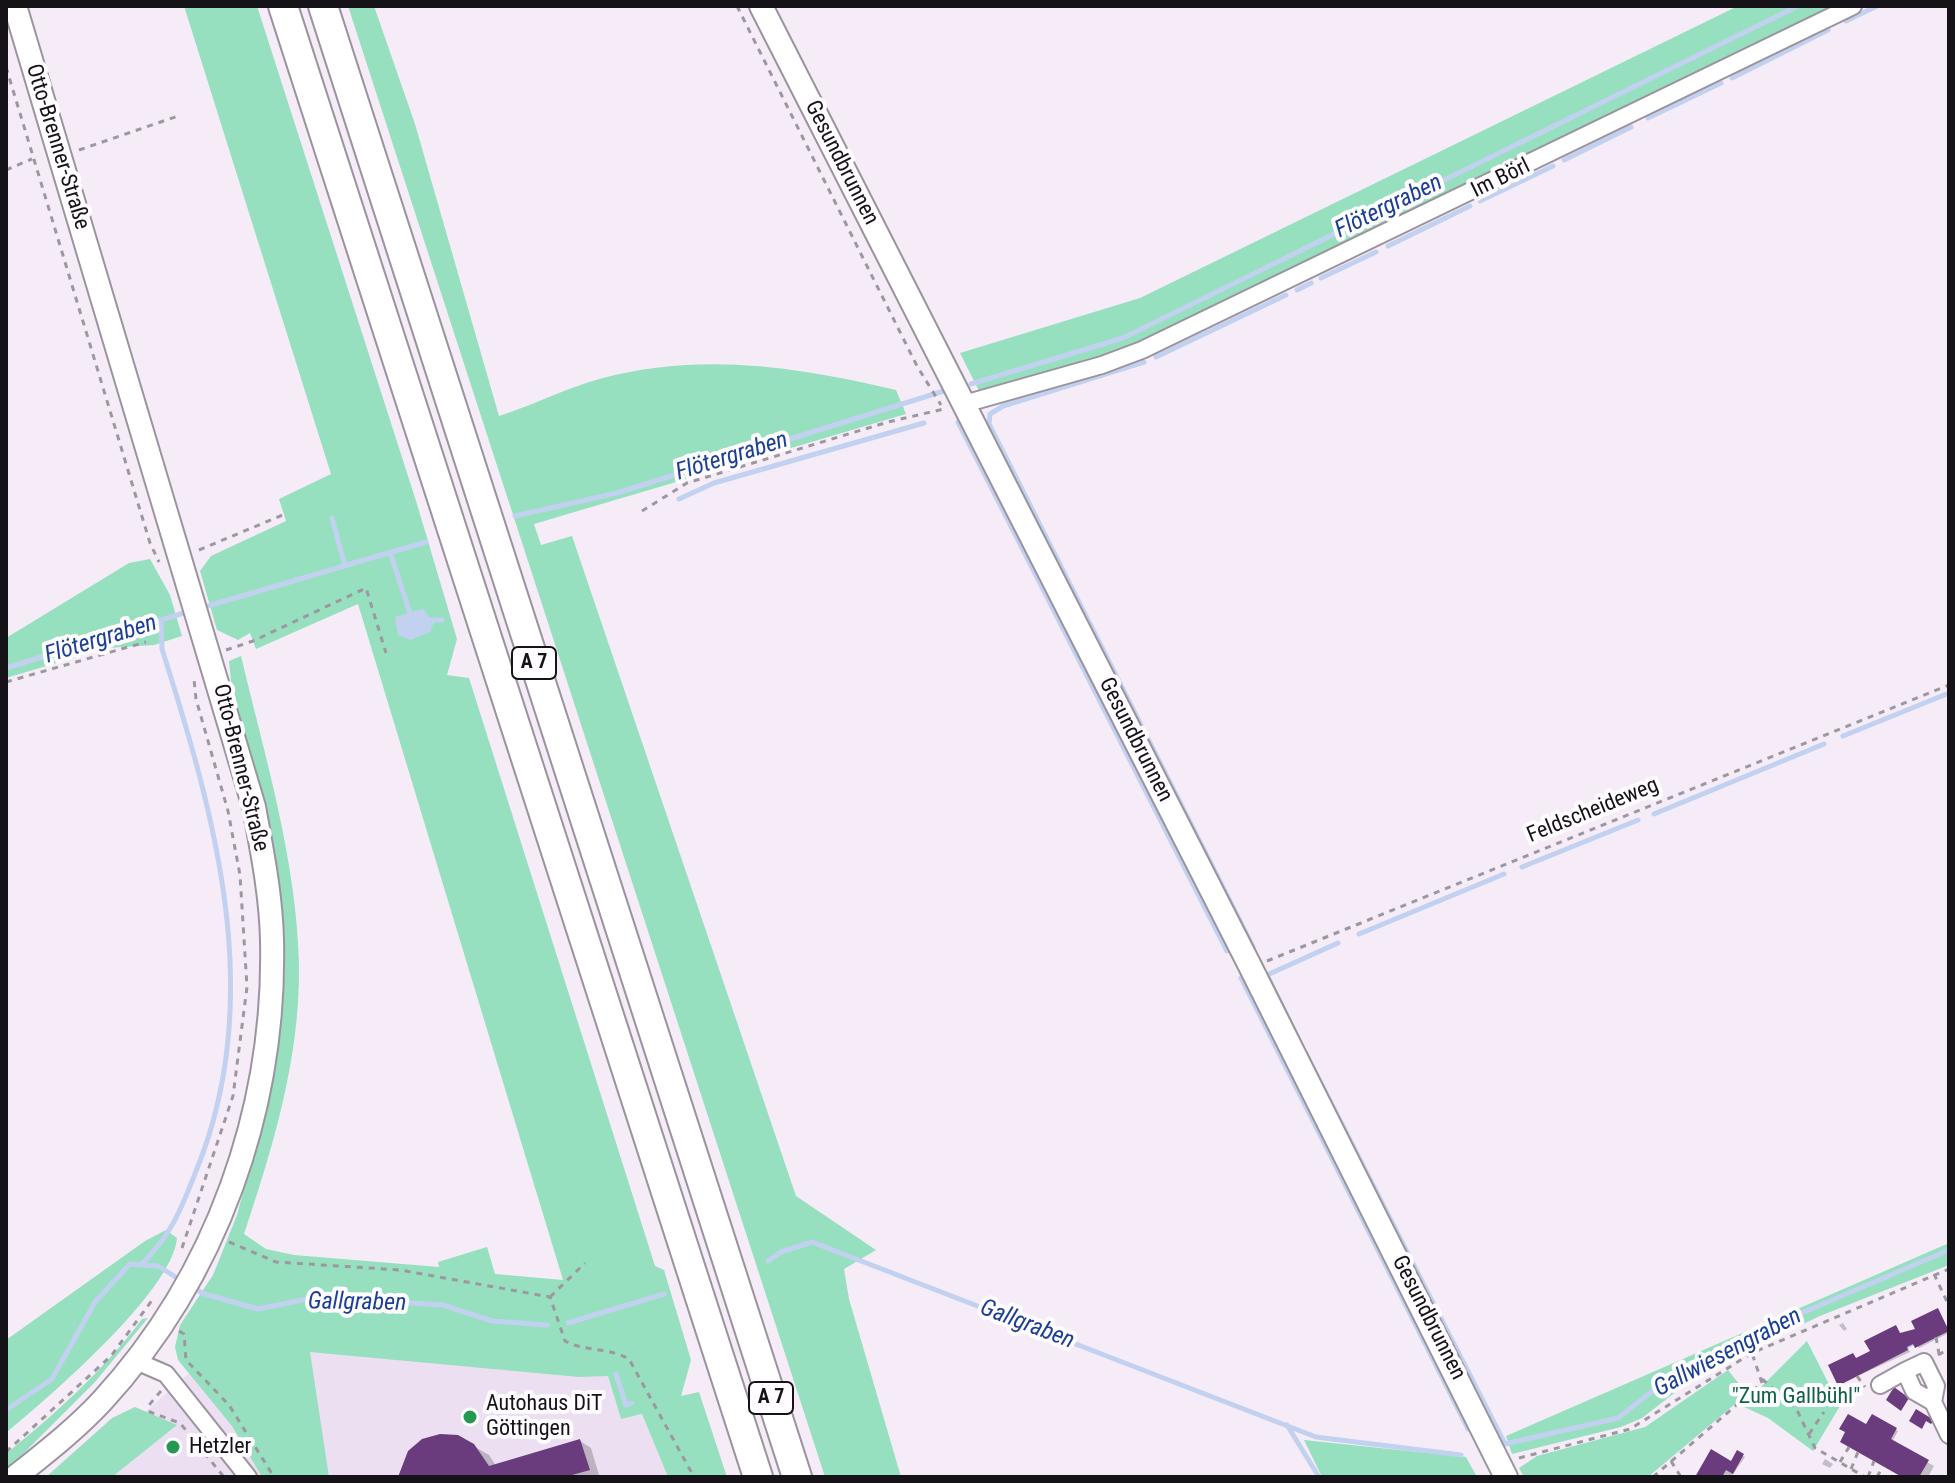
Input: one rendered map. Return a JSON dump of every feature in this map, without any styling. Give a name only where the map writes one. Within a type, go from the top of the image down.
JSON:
[{"type":"highway","name":"A 7","points":[[283,6],[758,1477]]},
{"type":"highway","name":"A 7","points":[[323,6],[797,1477]]},
{"type":"street","name":"Otto-Brenner-Straße","points":[[15,6],[172,563],[191,588],[254,807],[272,936],[272,1002],[257,1109],[236,1177],[212,1233],[187,1261],[136,1361],[89,1413],[15,1477]]},
{"type":"street","name":"Gesundbrunnen","points":[[761,6],[1249,964],[1503,1471]]},
{"type":"street","name":"Im Börl","points":[[964,404],[1102,365],[1142,350],[1853,6]]},
{"type":"street","points":[[136,1361],[207,1422],[248,1477]]},
{"type":"street","points":[[1880,1385],[1905,1371],[1914,1391],[1939,1389],[1949,1435]]},
{"type":"path","points":[[737,6],[939,403]]},
{"type":"path","points":[[6,67],[150,543],[172,563],[285,514]]},
{"type":"path","points":[[93,145],[181,115]]},
{"type":"path","points":[[6,170],[34,159]]},
{"type":"path","points":[[642,511],[687,483],[888,422],[964,404]]},
{"type":"path","points":[[211,655],[253,641],[366,588],[386,653]]},
{"type":"path","points":[[6,682],[146,642]]},
{"type":"path","points":[[187,1261],[233,1096],[247,987],[240,875],[228,811],[196,699],[194,673]]},
{"type":"path","name":"Feldscheideweg","points":[[1249,964],[1258,965],[1949,685]]},
{"type":"path","points":[[212,1233],[276,1262],[400,1270],[550,1297]]},
{"type":"path","points":[[550,1297],[585,1263]]},
{"type":"path","points":[[1503,1471],[1645,1422],[1676,1398],[1752,1353],[1949,1269]]},
{"type":"path","points":[[1934,1274],[1949,1306]]},
{"type":"path","points":[[6,1452],[111,1356],[169,1294]]},
{"type":"path","points":[[550,1297],[565,1341],[578,1348],[618,1352],[629,1359],[654,1410],[694,1477]]},
{"type":"path","points":[[184,1334],[186,1360],[229,1405],[274,1477]]},
{"type":"path","points":[[1936,1337],[1939,1354]]},
{"type":"path","points":[[1653,1477],[1762,1383],[1752,1353]]},
{"type":"path","points":[[1761,1379],[1796,1408],[1815,1448],[1867,1477],[1874,1461]]},
{"type":"path","points":[[149,1405],[150,1412],[180,1423],[224,1477]]},
{"type":"path","points":[[1809,1434],[1824,1412]]},
{"type":"path","points":[[1840,1462],[1849,1447]]},
{"type":"path","points":[[1851,1469],[1858,1452]]},
{"type":"path","points":[[1671,1461],[1681,1477]]},
{"type":"path","points":[[1877,1477],[1883,1466]]},
{"type":"shaded area","points":[[254,1316],[608,1376],[621,1419],[642,1414],[668,1477],[112,1477],[176,1425],[145,1412]]},
{"type":"green space","points":[[184,6],[257,6],[417,504],[457,639],[447,675],[469,678],[655,1266],[664,1270],[691,1360],[681,1396],[699,1392],[727,1477],[668,1477],[642,1414],[621,1419],[608,1376],[579,1377],[310,1352],[329,1477],[262,1477],[232,1426],[178,1360],[175,1347],[180,1325],[213,1275],[237,1215],[275,1073],[282,1007],[283,940],[273,842],[231,681],[229,661],[241,656],[286,848],[299,966],[290,1069],[265,1168],[244,1234],[266,1249],[294,1255],[439,1267],[438,1262],[487,1247],[495,1274],[563,1280],[358,604],[256,649],[250,633],[238,640],[217,630],[200,571],[211,556],[286,521],[279,499],[331,474]]},
{"type":"green space","points":[[348,6],[374,6],[415,124],[499,416],[603,378],[641,370],[714,364],[786,369],[896,390],[906,414],[534,524],[541,545],[572,536],[796,1196],[876,1250],[844,1269],[849,1299],[901,1477],[825,1477]]},
{"type":"green space","points":[[1738,6],[1839,6],[1125,350],[979,391],[960,353],[1140,298]]},
{"type":"green space","points":[[150,559],[170,595],[182,636],[154,645],[107,648],[6,678],[6,638],[129,563]]},
{"type":"green space","points":[[166,1230],[177,1238],[170,1260],[132,1314],[78,1370],[6,1433],[6,1340],[145,1241]]},
{"type":"green space","points":[[1949,1243],[1949,1265],[1820,1316],[1751,1349],[1677,1391],[1642,1418],[1621,1427],[1512,1454],[1506,1436]]},
{"type":"green space","points":[[148,1318],[95,1382],[6,1471],[6,1454],[78,1391],[142,1319]]},
{"type":"green space","name":"\"Zum Gallbühl\"","points":[[1807,1341],[1840,1406],[1813,1451],[1768,1418],[1742,1406]]},
{"type":"green space","points":[[1728,1370],[1747,1394],[1648,1477],[1524,1477],[1519,1468],[1537,1456],[1645,1427]]},
{"type":"green space","points":[[135,1407],[177,1425],[112,1477],[46,1477],[112,1418]]},
{"type":"green space","points":[[1304,1440],[1466,1457],[1477,1477],[1322,1477]]},
{"type":"water","points":[[423,609],[434,623],[430,632],[411,640],[398,635],[395,617]]},
{"type":"building","points":[[1938,1308],[1949,1331],[1915,1348],[1913,1344],[1907,1347],[1908,1350],[1838,1386],[1828,1365],[1853,1353],[1856,1358],[1870,1351],[1864,1341],[1896,1325],[1900,1333],[1915,1329],[1911,1321]]},
{"type":"building","points":[[1894,1387],[1909,1398],[1901,1411],[1886,1400]]},
{"type":"building","points":[[1916,1409],[1934,1420],[1931,1424],[1926,1421],[1922,1429],[1909,1421]]},
{"type":"building","points":[[1848,1414],[1866,1424],[1872,1414],[1897,1428],[1891,1439],[1929,1460],[1919,1477],[1902,1477],[1840,1442],[1845,1432],[1839,1429]]},
{"type":"building","points":[[440,1434],[458,1435],[474,1444],[489,1466],[580,1439],[590,1470],[565,1477],[398,1477],[408,1451],[422,1439]]},
{"type":"building","points":[[1711,1449],[1731,1461],[1737,1450],[1744,1454],[1733,1474],[1726,1470],[1722,1477],[1695,1477]]},
{"type":"waterway","name":"Flötergraben","points":[[971,384],[1123,338],[1798,6]]},
{"type":"waterway","points":[[1846,21],[1877,6]]},
{"type":"waterway","points":[[1732,78],[1828,30]]},
{"type":"waterway","points":[[1648,118],[1721,83]]},
{"type":"waterway","points":[[1564,160],[1631,127]]},
{"type":"waterway","points":[[1480,201],[1553,166]]},
{"type":"waterway","points":[[1388,246],[1470,206]]},
{"type":"waterway","points":[[1321,278],[1376,252]]},
{"type":"waterway","points":[[1297,290],[1311,283]]},
{"type":"waterway","points":[[1156,357],[1286,295]]},
{"type":"waterway","points":[[1144,362],[1003,406],[990,414],[989,424],[1253,947]]},
{"type":"waterway","name":"Flötergraben","points":[[515,516],[617,493],[947,390]]},
{"type":"waterway","points":[[958,422],[1227,951]]},
{"type":"waterway","points":[[679,499],[714,483],[924,423]]},
{"type":"waterway","points":[[332,518],[345,566]]},
{"type":"waterway","name":"Flötergraben","points":[[201,608],[426,542]]},
{"type":"waterway","points":[[390,552],[410,613],[415,615]]},
{"type":"waterway","name":"Flötergraben","points":[[6,668],[187,612]]},
{"type":"waterway","points":[[141,1265],[169,1230],[198,1166],[218,1102],[229,1037],[230,971],[225,906],[215,841],[200,776],[162,649],[161,620]]},
{"type":"waterway","points":[[428,620],[442,620]]},
{"type":"waterway","points":[[1843,736],[1949,693]]},
{"type":"waterway","points":[[1654,814],[1824,744]]},
{"type":"waterway","points":[[1522,867],[1638,820]]},
{"type":"waterway","points":[[1359,934],[1504,874]]},
{"type":"waterway","points":[[1298,1038],[1267,975],[1338,943]]},
{"type":"waterway","points":[[1241,978],[1468,1429]]},
{"type":"waterway","name":"Gallwiesengraben","points":[[1306,1054],[1505,1444],[1618,1418],[1664,1382],[1755,1333],[1949,1250]]},
{"type":"waterway","name":"Gallgraben","points":[[768,1261],[781,1252],[812,1242],[1316,1437],[1461,1455]]},
{"type":"waterway","name":"Gallgraben","points":[[6,1410],[52,1379],[95,1302],[130,1264],[158,1266],[182,1281]]},
{"type":"waterway","name":"Gallgraben","points":[[190,1286],[204,1294],[258,1309],[317,1297],[443,1305],[492,1321],[547,1325]]},
{"type":"waterway","name":"Gallgraben","points":[[568,1323],[664,1294]]},
{"type":"waterway","points":[[616,1374],[626,1405],[632,1403]]},
{"type":"waterway","points":[[1287,1425],[1319,1477]]},
{"type":"place","name":"Autohaus DiT Göttingen","points":[[470,1417]]},
{"type":"place","name":"Hetzler","points":[[173,1447]]}]
